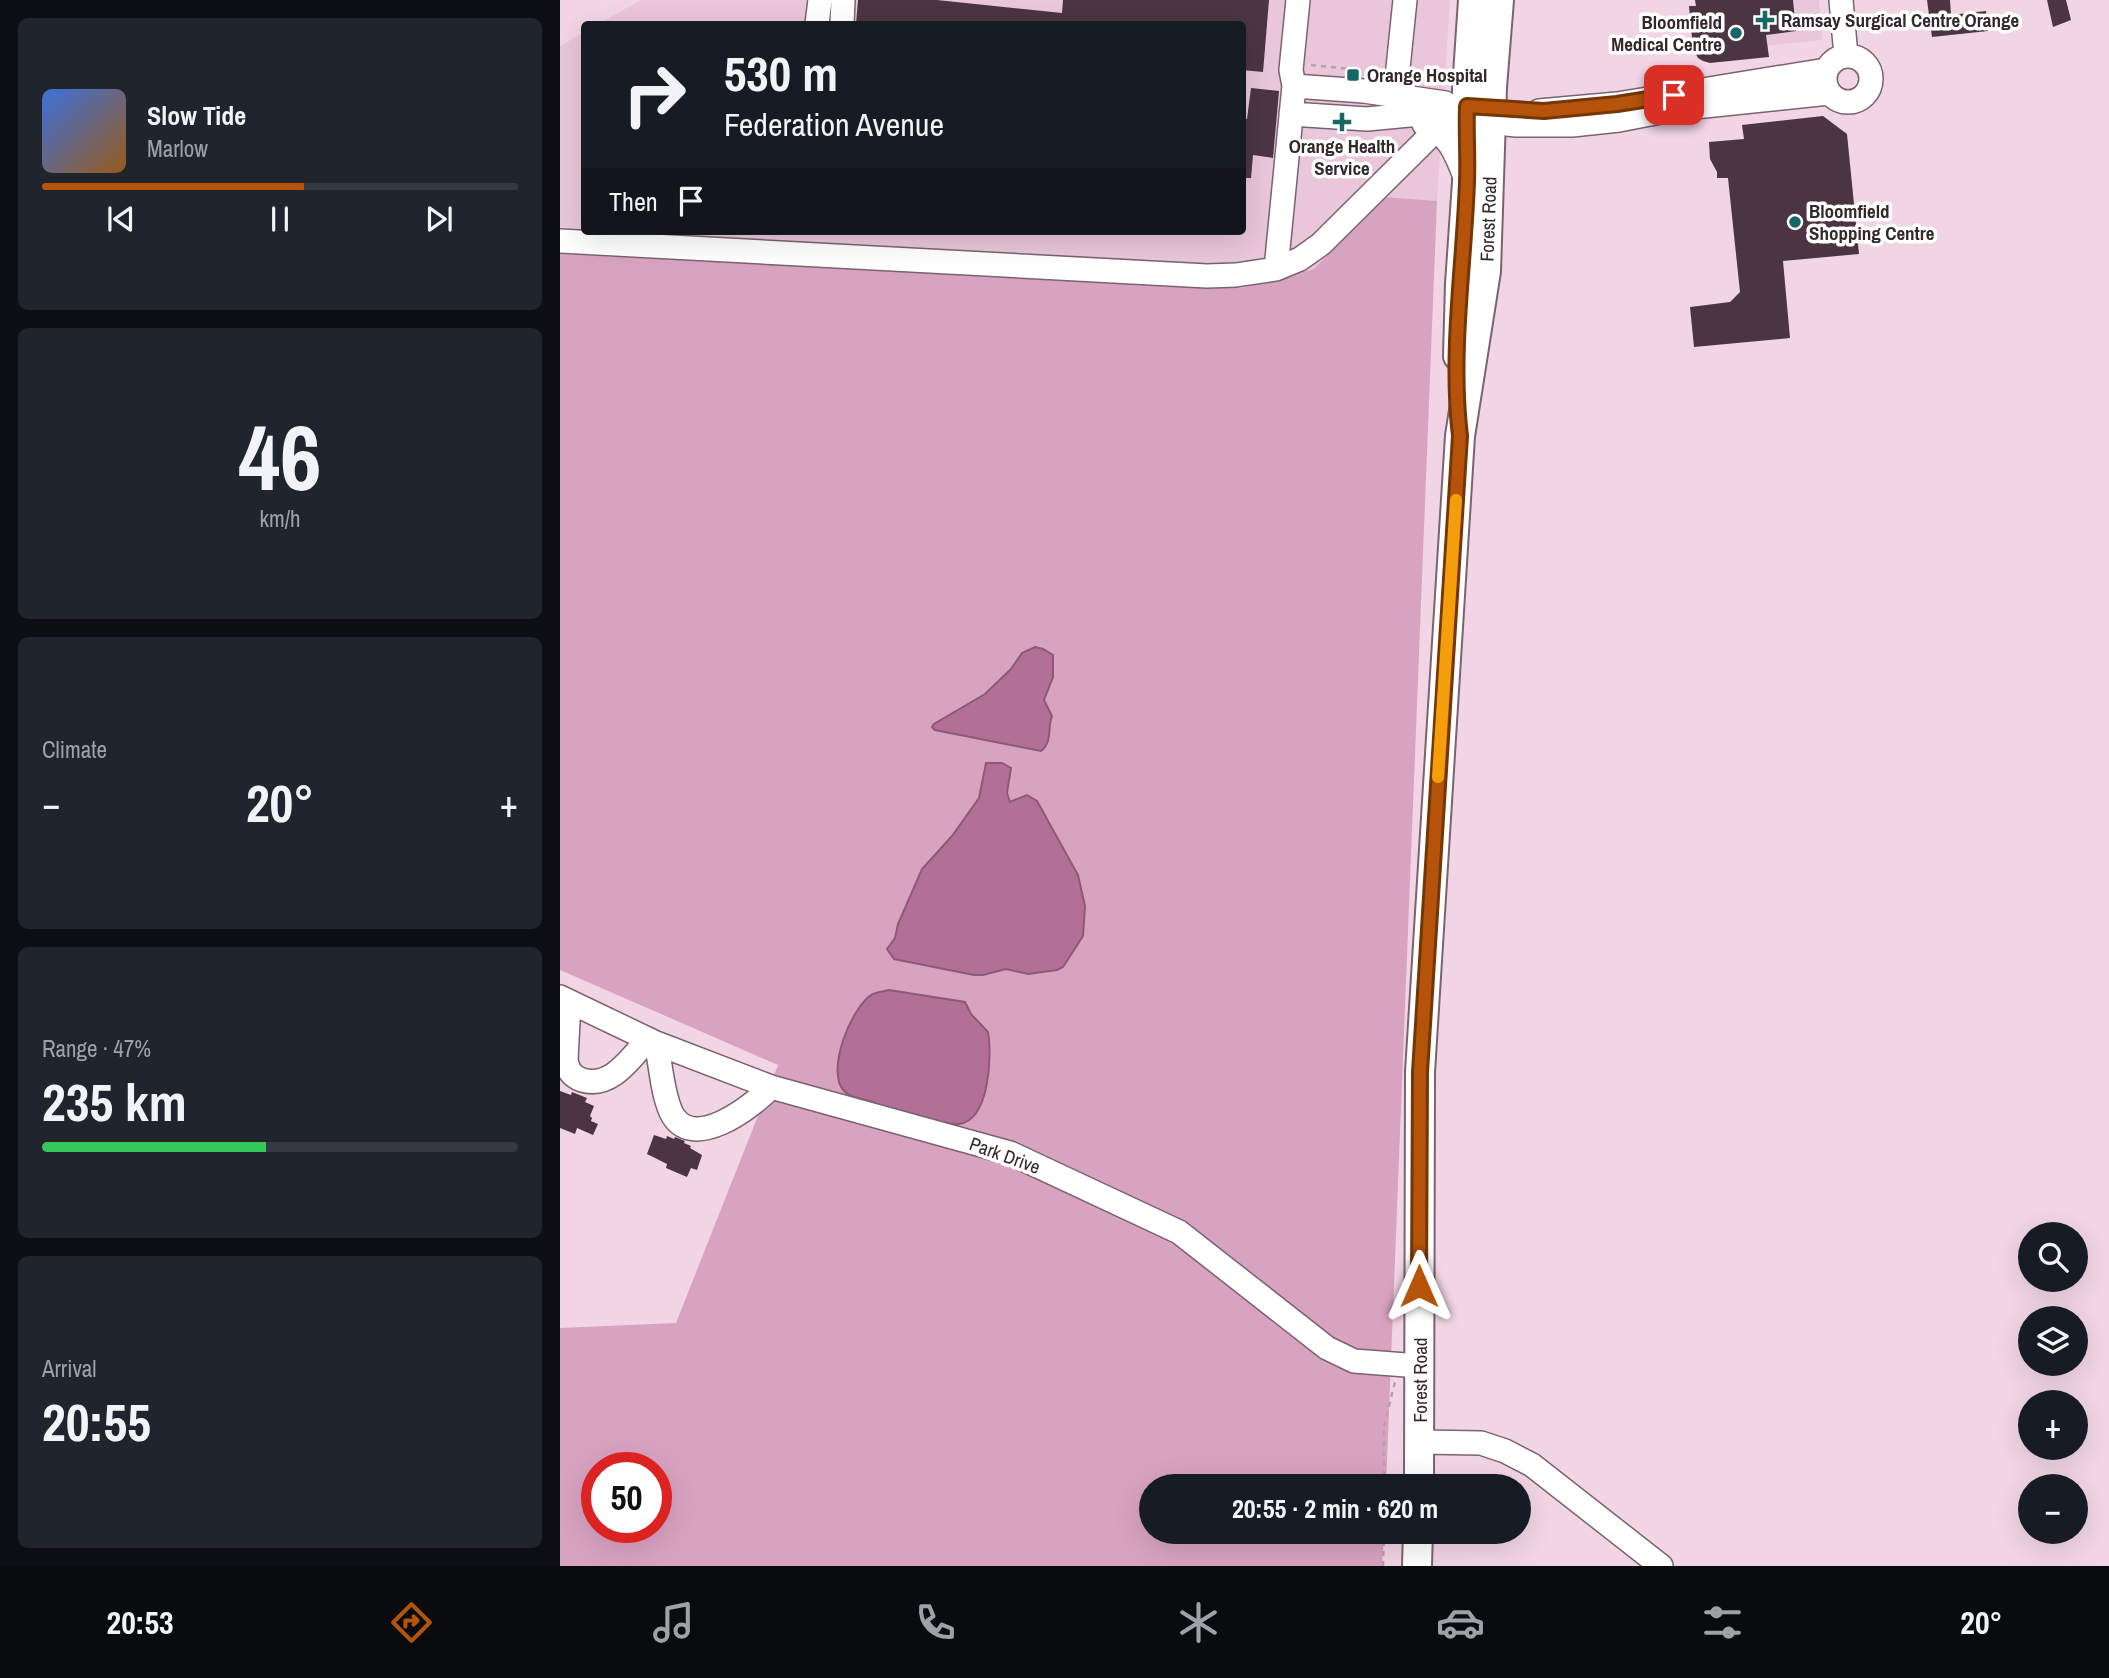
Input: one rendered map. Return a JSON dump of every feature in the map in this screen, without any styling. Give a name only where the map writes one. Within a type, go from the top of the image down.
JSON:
[{"type":"main road","name":"Forest Road","points":[[1419,1474],[1420,1442],[1408,1365],[1420,1072],[1460,436],[1486,271],[1473,0]]},
{"type":"main road","name":"Forest Road","points":[[1460,436],[1457,410],[1460,284],[1467,182],[1499,0]]},
{"type":"main road","points":[[1417,1566],[1418,1544]]},
{"type":"street","points":[[817,21],[820,0]]},
{"type":"street","points":[[842,21],[843,0]]},
{"type":"street","points":[[1276,270],[1294,86],[1291,70],[1298,0]]},
{"type":"street","points":[[1398,107],[1405,0]]},
{"type":"street","points":[[1841,0],[1846,56]]},
{"type":"street","points":[[1846,56],[1857,57],[1867,64],[1872,75],[1871,87],[1862,99],[1849,103],[1837,101],[1829,93],[1825,82],[1826,70],[1834,61],[1846,56]]},
{"type":"street","points":[[1291,114],[1367,119],[1398,107],[1479,113],[1544,111],[1617,104],[1826,70]]},
{"type":"street","points":[[1294,86],[1364,91],[1398,107],[1437,129],[1455,151],[1467,182]]},
{"type":"street","points":[[1479,113],[1516,125],[1572,125],[1619,120],[1676,109],[1829,93]]},
{"type":"street","points":[[560,241],[756,240],[1207,276],[1276,270],[1321,244],[1437,129]]},
{"type":"street","points":[[565,999],[568,1069],[577,1078],[586,1081],[605,1079],[616,1073],[652,1041],[672,1113],[685,1126],[709,1128],[722,1123],[755,1103],[771,1087]]},
{"type":"street","name":"Park Drive","points":[[565,999],[652,1041],[771,1087],[1010,1153],[1179,1232],[1327,1348],[1354,1362],[1408,1365]]},
{"type":"street","points":[[1420,1442],[1481,1443],[1532,1465],[1661,1566]]},
{"type":"path","points":[[1304,64],[1360,70]]},
{"type":"path","points":[[1405,75],[1447,80],[1456,78]]},
{"type":"path","points":[[1384,1474],[1384,1426],[1395,1388],[1408,1365]]},
{"type":"path","points":[[1383,1566],[1384,1544]]},
{"type":"shaded area","name":"Orange Health Service","points":[[641,0],[1450,0],[1437,201],[1384,197],[1314,269],[1241,288],[560,254],[560,46],[581,34],[581,235],[1246,235],[1246,21],[603,21]]},
{"type":"shaded area","name":"Ramsay Surgical Centre Orange","points":[[1709,0],[1819,0],[1822,40],[1713,51]]},
{"type":"shaded area","points":[[1384,197],[1437,201],[1386,1474],[1139,1474],[1139,1544],[1383,1544],[1382,1566],[560,1566],[560,1328],[676,1323],[778,1065],[560,970],[560,254],[1241,288],[1314,269]]},
{"type":"shaded area","points":[[1035,647],[1053,655],[1053,677],[1044,700],[1052,716],[1048,739],[1041,751],[935,730],[932,727],[985,694],[1011,669],[1022,653]]},
{"type":"shaded area","points":[[986,763],[1002,763],[1011,768],[1007,793],[1010,802],[1027,795],[1037,801],[1078,875],[1085,906],[1083,936],[1063,967],[1057,970],[1028,974],[1006,969],[974,975],[894,959],[887,949],[895,938],[898,924],[922,869],[952,836],[979,798]]},
{"type":"shaded area","points":[[889,990],[965,1002],[971,1014],[988,1032],[990,1056],[987,1085],[977,1111],[969,1120],[953,1124],[879,1105],[853,1097],[845,1092],[839,1083],[839,1056],[849,1025],[857,1011],[873,994]]},
{"type":"building","points":[[858,0],[937,0],[1062,13],[1063,0],[1269,0],[1263,72],[1246,70],[1246,21],[856,21]]},
{"type":"building","name":"Ramsay Surgical Centre Orange","points":[[1695,0],[1793,0],[1796,31],[1766,35],[1769,57],[1710,63],[1703,61],[1698,58],[1693,48],[1689,6],[1696,6]]},
{"type":"building","points":[[1927,0],[1950,0],[1951,15],[1986,11],[1988,31],[1932,37]]},
{"type":"building","points":[[2047,0],[2066,0],[2071,20],[2053,27]]},
{"type":"building","points":[[1251,88],[1279,91],[1273,158],[1253,155],[1251,178],[1246,178],[1247,119]]},
{"type":"building","name":"Bloomfield Shopping Centre","points":[[1823,116],[1847,134],[1859,254],[1783,261],[1790,338],[1694,347],[1690,307],[1730,302],[1740,292],[1728,178],[1717,178],[1710,159],[1709,142],[1744,139],[1742,125]]},
{"type":"building","points":[[560,1091],[587,1098],[585,1102],[594,1106],[591,1121],[598,1124],[593,1135],[577,1128],[575,1134],[560,1128]]},
{"type":"building","points":[[654,1135],[685,1141],[690,1148],[702,1155],[697,1170],[691,1168],[687,1177],[666,1168],[667,1164],[647,1154]]},
{"type":"slow traffic","points":[[1438,777],[1456,500]]},
{"type":"place","name":"Ramsay Surgical Centre Orange","points":[[1765,20]]},
{"type":"place","name":"Bloomfield Medical Centre","points":[[1736,33]]},
{"type":"place","name":"Orange Hospital","points":[[1353,75]]},
{"type":"place","name":"Orange Health Service","points":[[1342,122]]},
{"type":"place","name":"Bloomfield Shopping Centre","points":[[1795,222]]},
{"type":"route","points":[[1419,1286],[1420,1072],[1460,436],[1457,410],[1460,284],[1467,182],[1467,106],[1544,111],[1674,95]]}]
